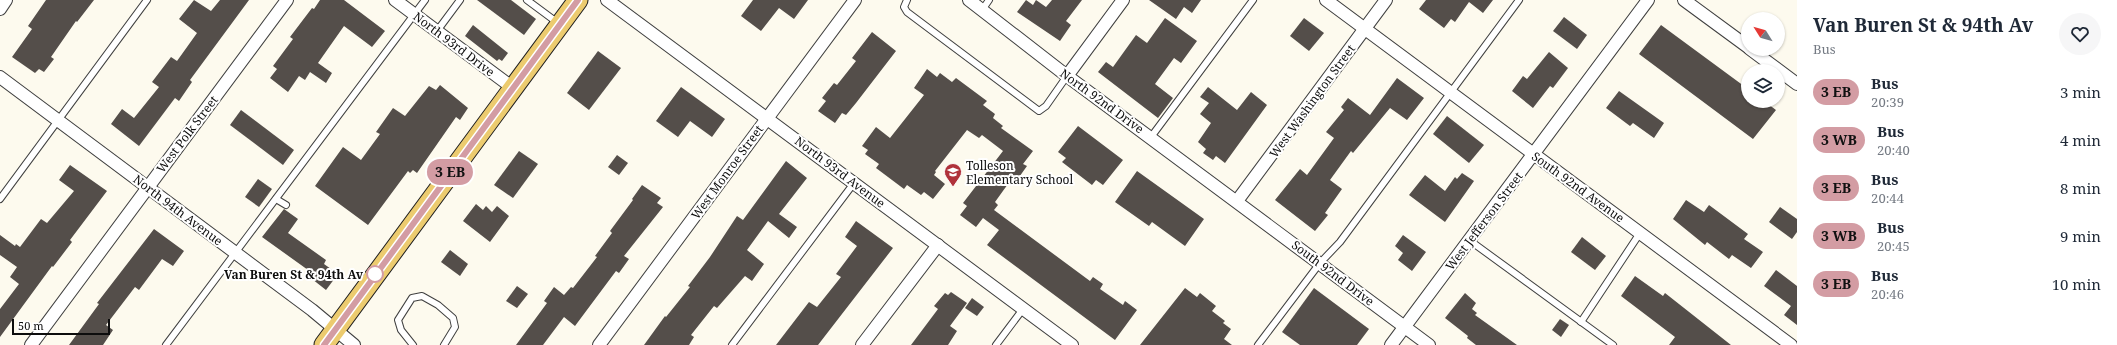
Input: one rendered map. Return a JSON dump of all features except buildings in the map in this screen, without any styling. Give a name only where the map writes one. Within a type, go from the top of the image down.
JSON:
[{"type":"main road","points":[[324,345],[578,0]]},
{"type":"street","points":[[0,9],[6,0]]},
{"type":"street","name":"West Polk Street","points":[[31,345],[287,0]]},
{"type":"street","name":"North 93rd Drive","points":[[395,0],[513,88]]},
{"type":"street","name":"North 93rd Avenue","points":[[607,0],[1072,345]]},
{"type":"street","name":"West Monroe Street","points":[[599,345],[855,0]]},
{"type":"street","name":"North 92nd Drive","points":[[969,0],[985,5],[1067,76],[1237,201]]},
{"type":"street","points":[[1067,76],[1123,0]]},
{"type":"street","name":"South 92nd Avenue","points":[[1326,0],[1791,345]]},
{"type":"street","name":"West Washington Street","points":[[1237,201],[1386,0]]},
{"type":"street","name":"West Jefferson Street","points":[[1391,345],[1648,0]]},
{"type":"street","points":[[1684,0],[1741,42]]},
{"type":"street","points":[[1759,56],[1797,84]]},
{"type":"street","name":"North 94th Avenue","points":[[0,77],[312,310],[354,345]]},
{"type":"street","name":"South 92nd Drive","points":[[1237,201],[1429,345]]},
{"type":"street","points":[[862,345],[938,245]]},
{"type":"lane","points":[[0,199],[147,0]]},
{"type":"lane","points":[[166,345],[425,0]]},
{"type":"lane","points":[[437,31],[460,0]]},
{"type":"lane","points":[[527,0],[560,24]]},
{"type":"lane","points":[[907,0],[904,7],[907,12],[1039,111],[1046,106],[1067,76]]},
{"type":"lane","points":[[1151,137],[1252,0]]},
{"type":"lane","points":[[1258,345],[1320,263],[1340,242],[1519,0]]},
{"type":"lane","points":[[732,345],[854,183]]},
{"type":"lane","points":[[276,199],[286,205]]},
{"type":"lane","points":[[1581,322],[1640,233]]},
{"type":"lane","points":[[1469,240],[1613,345]]},
{"type":"lane","points":[[413,345],[401,330],[398,320],[412,298],[422,296],[438,305],[453,318],[455,327],[444,345]]},
{"type":"lane","points":[[996,345],[1024,309]]},
{"type":"bus line","points":[[324,345],[578,0]]},
{"type":"place","name":"Tolleson Elementary School","points":[[953,187]]},
{"type":"place","name":"Van Buren St & 94th Av","points":[[375,274]]}]
